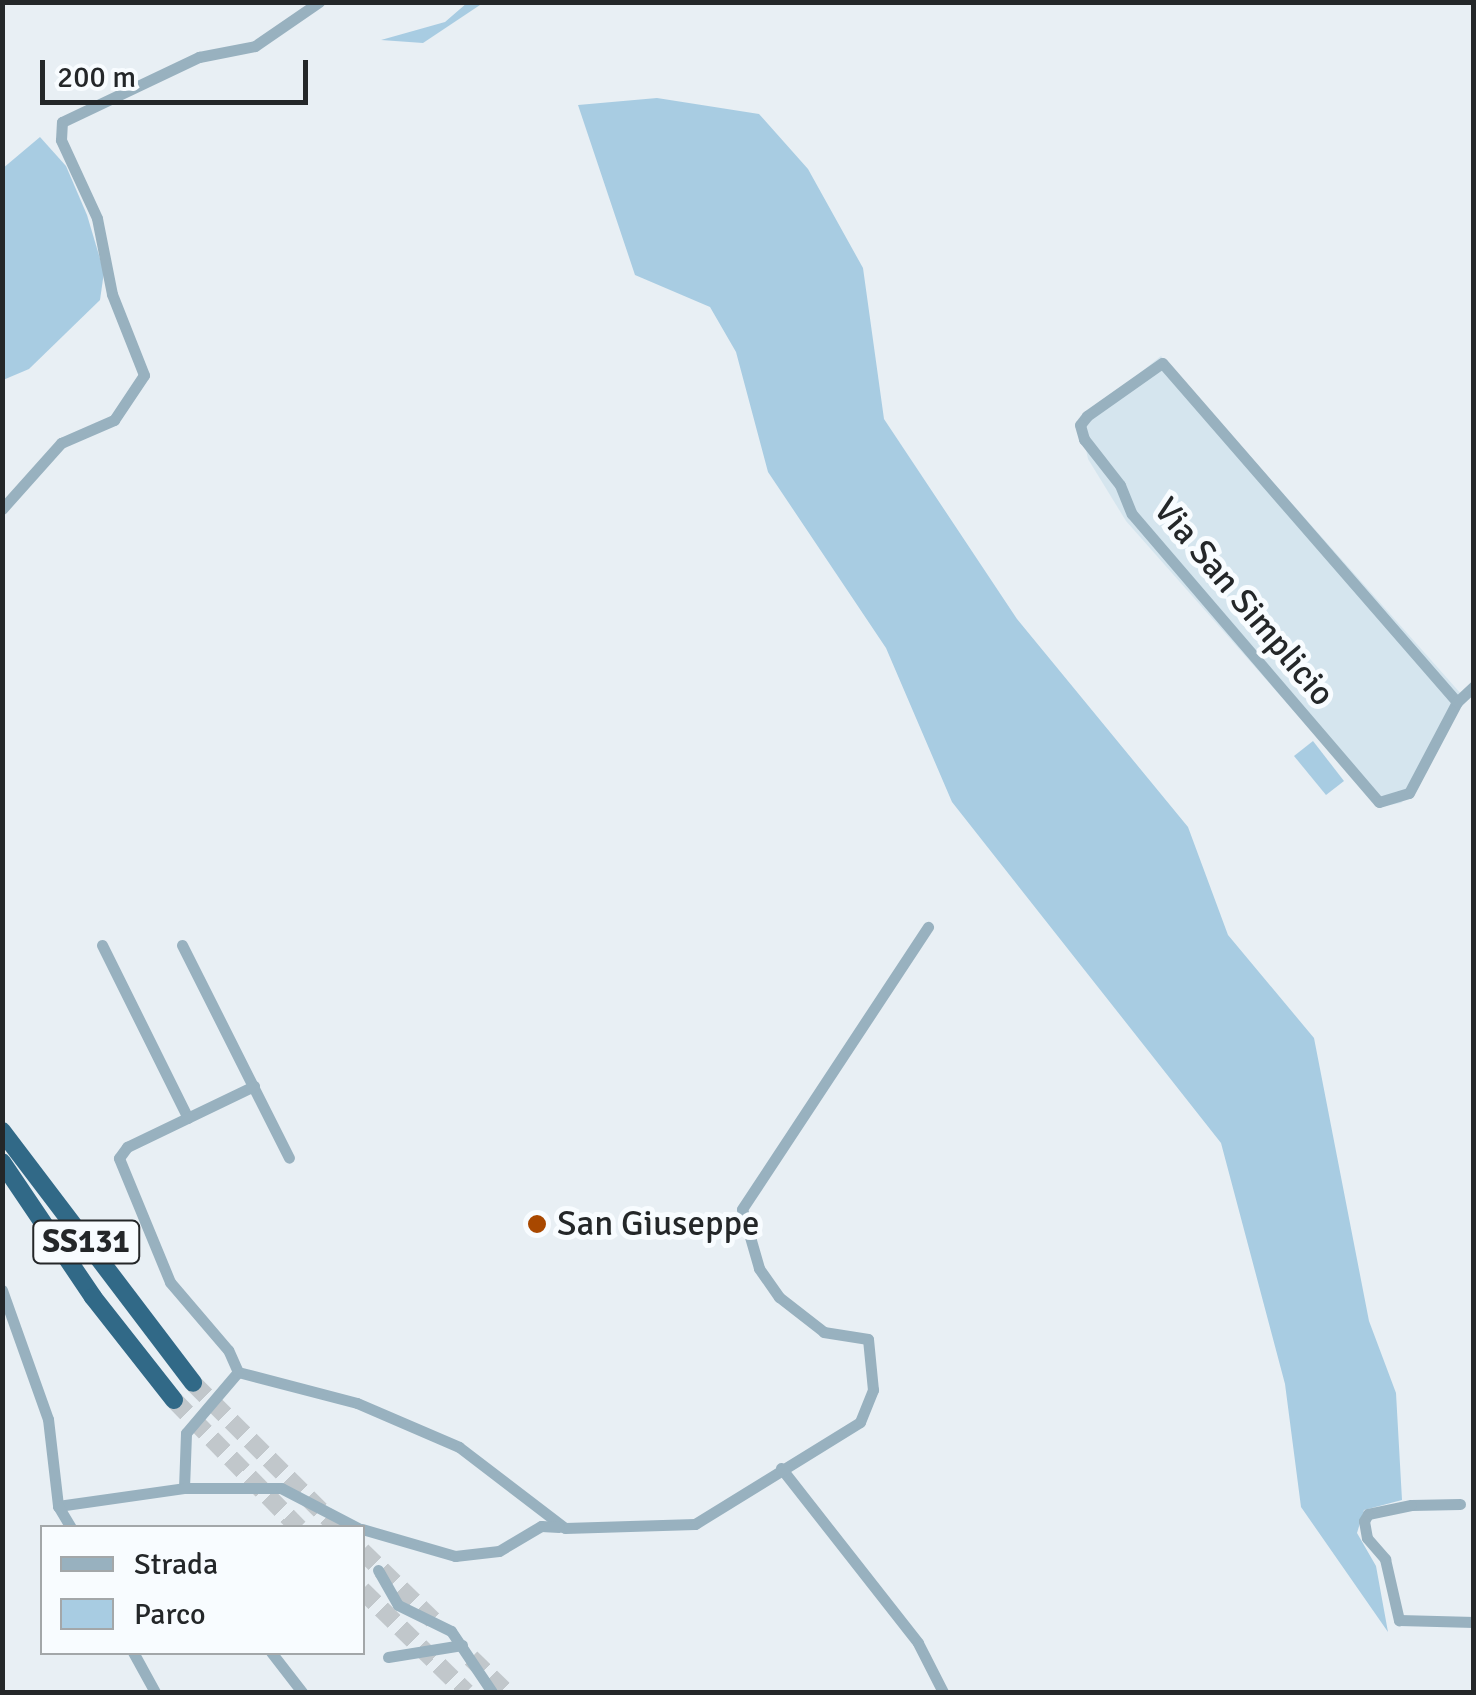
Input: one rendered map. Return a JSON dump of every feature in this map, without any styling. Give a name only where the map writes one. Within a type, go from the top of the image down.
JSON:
[{"type":"highway","name":"SS131","points":[[2,1131],[193,1383]]},
{"type":"highway","name":"SS131","points":[[2,1162],[93,1298],[174,1400]]},
{"type":"street","points":[[2,509],[61,443],[114,420],[144,375],[112,294],[97,218],[61,140],[62,122],[199,57],[255,46],[319,2]]},
{"type":"street","name":"Via San Simplicio","points":[[1458,702],[1162,362],[1086,416],[1080,425],[1084,439],[1120,485],[1132,514],[1379,802],[1409,793],[1458,702],[1474,686]]},
{"type":"street","points":[[365,1529],[455,1556],[499,1551],[541,1526],[696,1524],[860,1422],[873,1390],[874,1354],[868,1339],[824,1332],[778,1297],[760,1268],[742,1210],[928,927]]},
{"type":"street","points":[[102,945],[188,1118]]},
{"type":"street","points":[[182,945],[289,1158]]},
{"type":"street","points":[[238,1372],[228,1350],[170,1282],[119,1158],[121,1151],[254,1086]]},
{"type":"street","points":[[2,1290],[45,1406],[58,1506],[69,1525]]},
{"type":"street","points":[[238,1372],[357,1403],[459,1447],[558,1527]]},
{"type":"street","points":[[184,1488],[186,1433],[238,1372]]},
{"type":"street","points":[[781,1468],[918,1643],[943,1692]]},
{"type":"street","points":[[58,1506],[184,1488],[281,1488],[354,1525]]},
{"type":"street","points":[[1460,1504],[1411,1506],[1368,1514],[1364,1521],[1367,1538],[1385,1559],[1399,1620],[1474,1622]]},
{"type":"street","points":[[378,1570],[398,1605],[427,1616],[462,1645],[492,1692]]},
{"type":"street","points":[[388,1656],[462,1645]]},
{"type":"street","points":[[136,1655],[155,1692]]},
{"type":"street","points":[[274,1655],[302,1692]]},
{"type":"shaded area","points":[[1161,356],[1462,695],[1419,785],[1401,803],[1384,806],[1368,795],[1126,521],[1088,459],[1080,421]]},
{"type":"green space","points":[[467,3],[483,3],[423,43],[381,40],[445,22]]},
{"type":"green space","points":[[657,98],[759,114],[808,169],[863,268],[884,419],[1017,619],[1188,827],[1228,935],[1314,1038],[1369,1321],[1396,1393],[1402,1500],[1364,1510],[1357,1533],[1376,1566],[1388,1632],[1301,1507],[1285,1384],[1221,1143],[952,802],[886,648],[768,472],[736,352],[710,307],[635,275],[578,105]]},
{"type":"green space","points":[[40,137],[66,166],[87,215],[104,272],[100,300],[29,369],[3,380],[2,169]]},
{"type":"green space","points":[[1313,741],[1344,781],[1326,795],[1294,756]]},
{"type":"tunnel","points":[[193,1383],[335,1525]]},
{"type":"tunnel","points":[[174,1400],[296,1525]]},
{"type":"tunnel","points":[[365,1554],[438,1625]]},
{"type":"tunnel","points":[[365,1593],[466,1692]]},
{"type":"tunnel","points":[[471,1658],[506,1692]]},
{"type":"place","name":"San Giuseppe","points":[[537,1224]]}]
